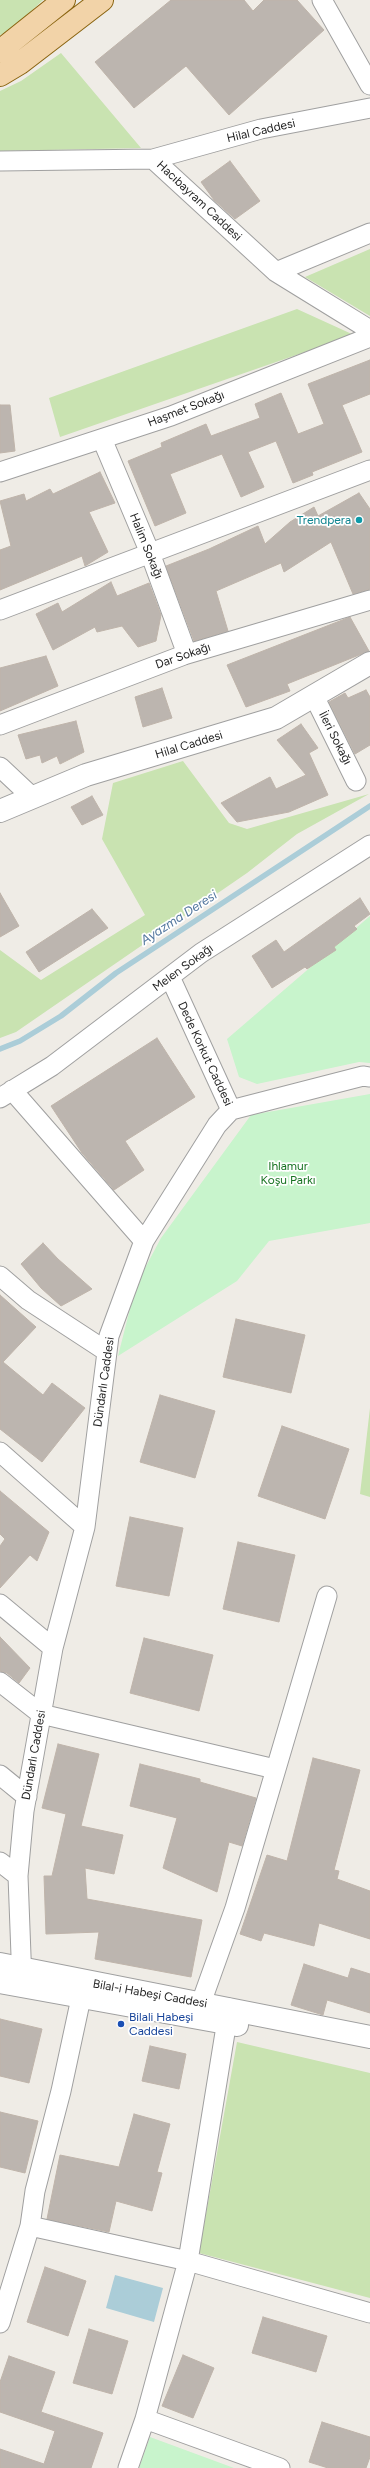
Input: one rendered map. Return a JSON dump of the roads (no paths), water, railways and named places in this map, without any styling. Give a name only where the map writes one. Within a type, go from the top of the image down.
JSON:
[{"type":"main road","points":[[0,52],[64,0]]},
{"type":"main road","points":[[0,75],[20,64],[102,0]]},
{"type":"street","points":[[322,0],[370,85]]},
{"type":"street","name":"Hilal Caddesi","points":[[152,159],[261,129],[370,108]]},
{"type":"street","name":"Hacıbayram Caddesi","points":[[0,161],[152,159],[276,272],[370,330]]},
{"type":"street","points":[[276,272],[370,233]]},
{"type":"street","name":"Haşmet Sokağı","points":[[0,472],[171,416],[370,337]]},
{"type":"street","name":"Halim Sokağı","points":[[102,438],[150,553],[184,646],[184,654]]},
{"type":"street","points":[[0,610],[370,470]]},
{"type":"street","name":"Dar Sokağı","points":[[0,725],[184,654],[370,600]]},
{"type":"street","name":"Hilal Caddesi","points":[[0,811],[86,775],[276,718],[370,663]]},
{"type":"street","name":"İleri Sokağı","points":[[314,696],[356,780]]},
{"type":"street","points":[[0,767],[32,797]]},
{"type":"street","name":"Melen Sokağı","points":[[6,1094],[52,1066],[201,953],[370,845]]},
{"type":"street","name":"Dede Korkut Caddesi","points":[[170,977],[231,1110],[363,1076],[370,1077]]},
{"type":"street","points":[[6,1094],[144,1242]]},
{"type":"street","name":"Dündarlı Caddesi","points":[[22,1977],[18,1876],[27,1796],[53,1648],[85,1527],[109,1336],[144,1242],[217,1125],[231,1110]]},
{"type":"street","points":[[0,1276],[28,1300],[106,1351]]},
{"type":"street","points":[[0,1452],[85,1527]]},
{"type":"street","points":[[201,2003],[235,1908],[326,1596]]},
{"type":"street","points":[[0,1604],[53,1648]]},
{"type":"street","points":[[0,1682],[41,1714],[275,1769]]},
{"type":"street","points":[[0,1775],[27,1796]]},
{"type":"street","points":[[0,1862],[18,1876]]},
{"type":"street","name":"Bilal-i Habeşi Caddesi","points":[[0,1964],[22,1977],[85,1990],[227,2016],[370,2038]]},
{"type":"street","name":"Bilal-i Habeşi Caddesi","points":[[0,1982],[22,1977]]},
{"type":"street","points":[[0,2323],[30,2226],[35,2191],[85,1990]]},
{"type":"street","name":"Bilal-i Habeşi Caddesi","points":[[85,1990],[201,2003],[227,2016],[370,2052]]},
{"type":"street","points":[[128,2468],[145,2418],[188,2261],[227,2016]]},
{"type":"street","points":[[30,2226],[188,2261],[370,2313]]},
{"type":"street","points":[[145,2418],[280,2468]]},
{"type":"water","points":[[115,2275],[163,2288],[154,2322],[106,2308]]},
{"type":"waterway","name":"Ayazma Deresi","points":[[0,1049],[20,1041],[61,1016],[116,973],[370,806]]},
{"type":"place","name":"Trendpera","points":[[359,520]]},
{"type":"place","name":"Bilali Habeşi Caddesi","points":[[121,2024]]},
{"type":"park label","name":"Ihlamur Koşu Parkı","points":[[288,1173]]}]
